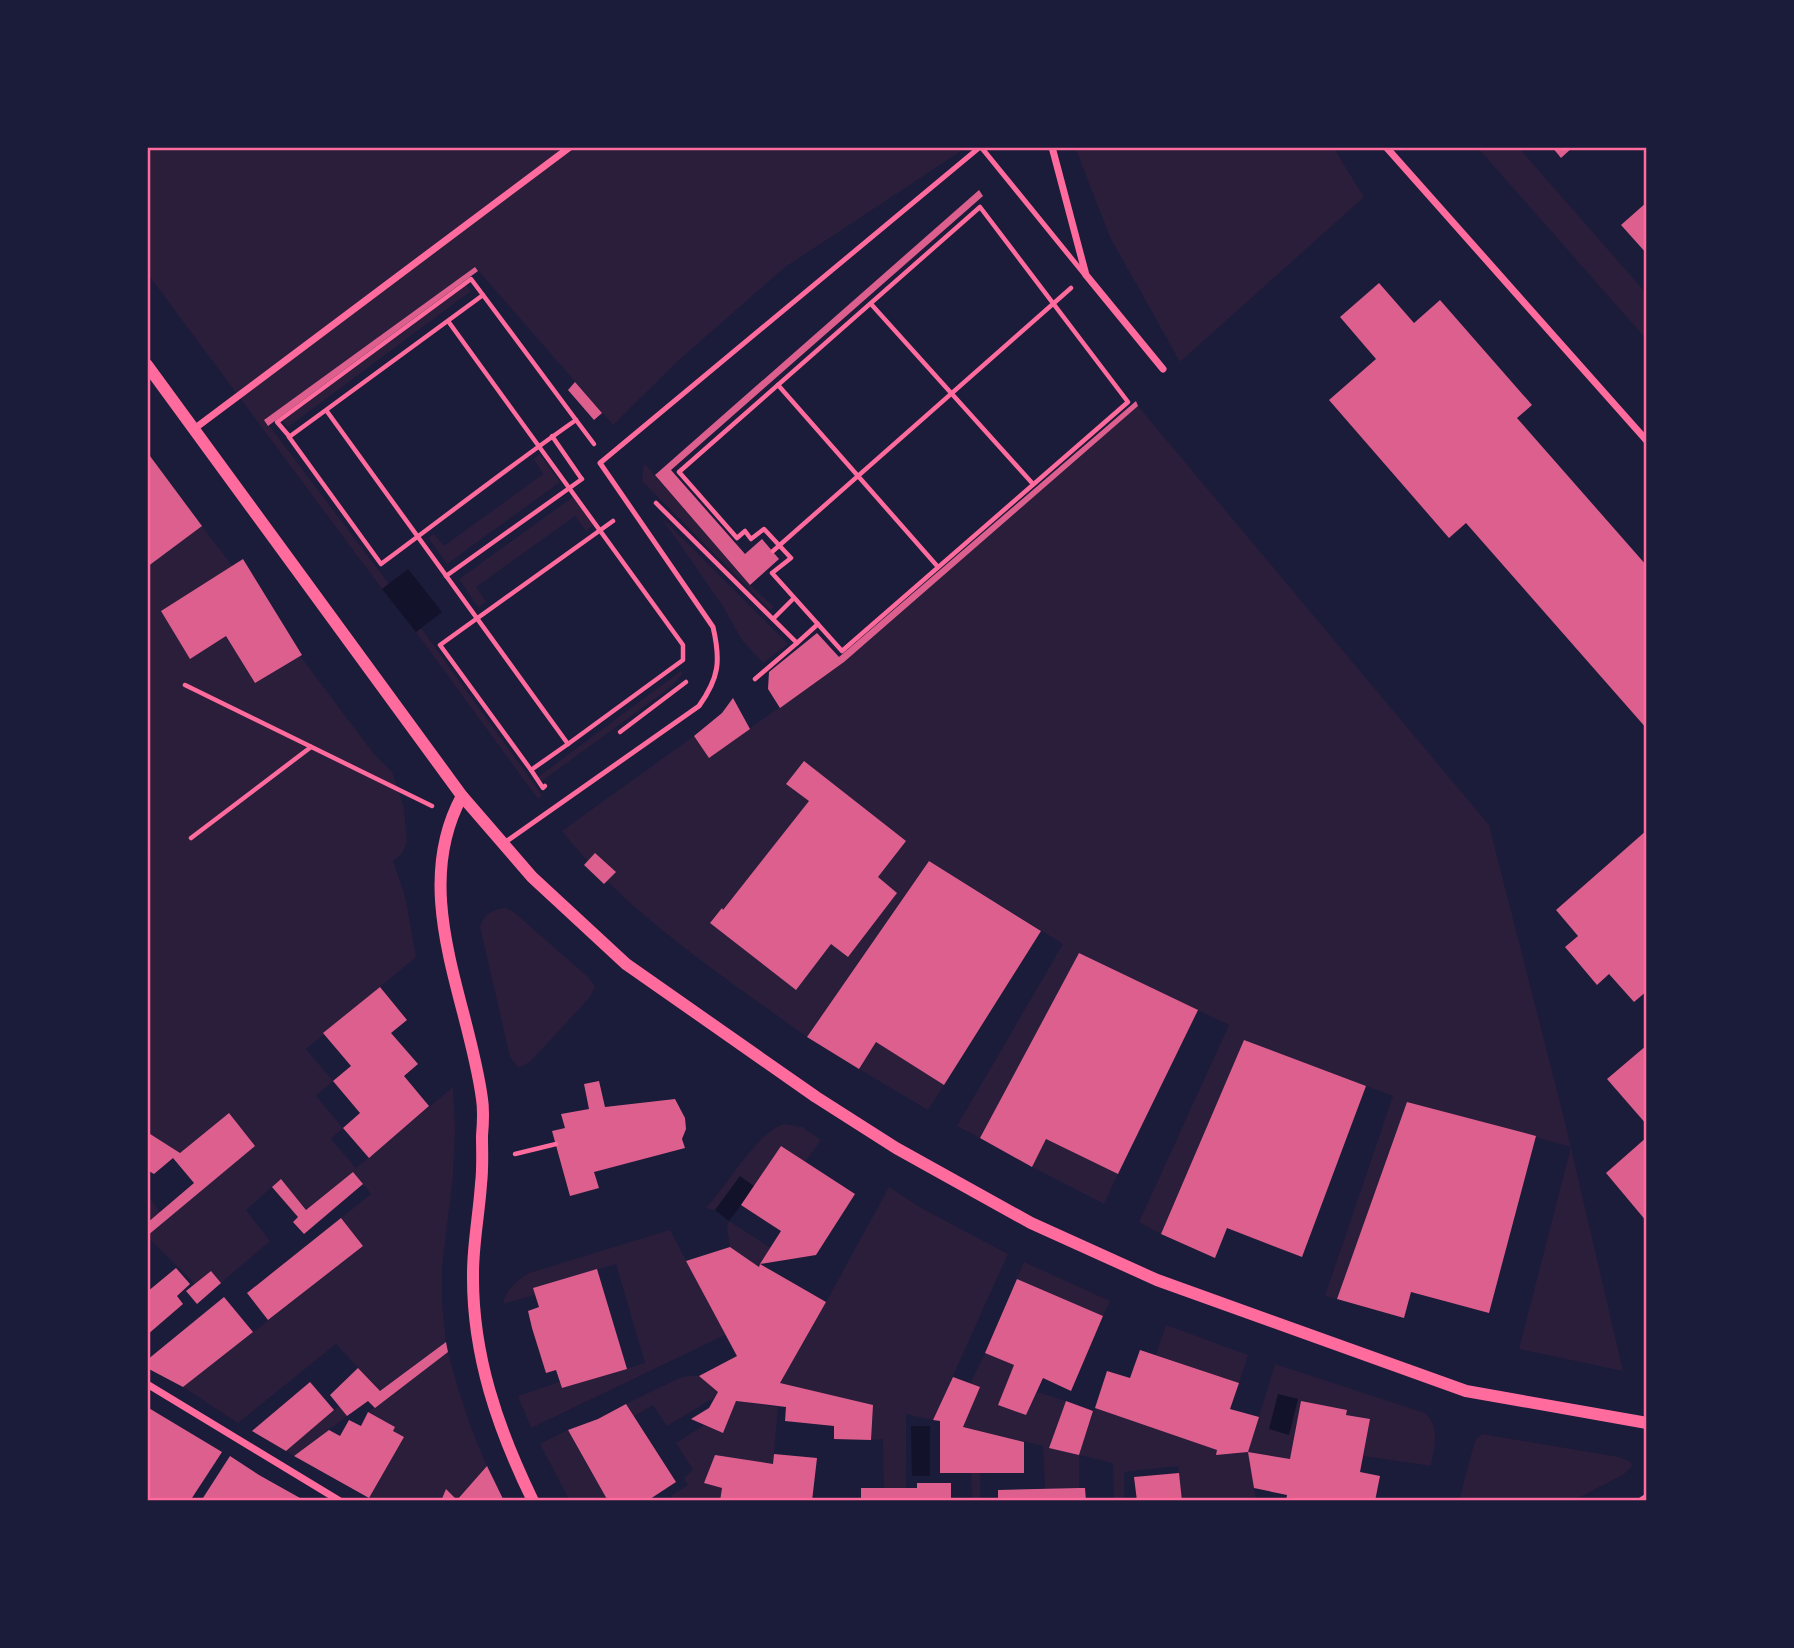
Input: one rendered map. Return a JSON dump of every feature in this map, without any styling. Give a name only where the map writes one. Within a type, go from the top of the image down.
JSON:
[{"type":"street","points":[[194,429],[570,147]]},
{"type":"street","points":[[1052,147],[1086,275],[1163,369]]},
{"type":"street","points":[[1386,147],[1647,441]]},
{"type":"street","points":[[147,365],[462,796],[532,877],[626,964],[816,1097],[896,1148],[1031,1223],[1157,1280],[1466,1391],[1647,1423]]},
{"type":"street","points":[[462,796],[451,816],[439,873],[442,923],[471,1038],[483,1102],[482,1180],[473,1273],[477,1342],[508,1450],[533,1501]]},
{"type":"street","points":[[147,1384],[340,1501]]},
{"type":"street","points":[[1642,1501],[1647,1497]]},
{"type":"lane","points":[[502,844],[699,706],[712,687],[718,646],[713,627],[600,463],[604,459],[980,147],[1086,275]]},
{"type":"path","points":[[980,207],[1056,301],[1128,402],[842,651],[772,573],[791,558],[780,545],[764,528],[751,539],[745,531],[737,538],[679,472],[871,304],[980,207]]},
{"type":"path","points":[[576,420],[382,564],[277,422],[471,279],[576,420],[604,459]]},
{"type":"path","points":[[289,437],[483,295]]},
{"type":"path","points":[[773,551],[1056,301]]},
{"type":"path","points":[[871,304],[1033,484]]},
{"type":"path","points":[[448,321],[683,645],[683,660],[531,770]]},
{"type":"path","points":[[778,385],[938,567]]},
{"type":"path","points":[[326,410],[568,744]]},
{"type":"path","points":[[552,436],[590,489]]},
{"type":"path","points":[[446,576],[582,478]]},
{"type":"path","points":[[647,494],[797,643]]},
{"type":"path","points":[[605,510],[621,532]]},
{"type":"path","points":[[550,783],[542,788],[440,645],[612,521]]},
{"type":"path","points":[[773,619],[794,598]]},
{"type":"path","points":[[755,679],[818,624]]},
{"type":"path","points":[[610,739],[688,680]]},
{"type":"path","points":[[185,685],[451,816]]},
{"type":"path","points":[[191,838],[311,747]]},
{"type":"path","points":[[515,1154],[556,1144]]},
{"type":"shaded area","points":[[147,147],[964,149],[784,268],[679,360],[613,425],[475,267],[265,420],[389,584],[382,589],[147,273]]},
{"type":"shaded area","points":[[1075,147],[1333,147],[1364,197],[1180,362],[1110,237]]},
{"type":"shaded area","points":[[1477,147],[1518,147],[1647,294],[1647,340]]},
{"type":"shaded area","points":[[466,285],[471,291],[288,427],[283,421]]},
{"type":"shaded area","points":[[1138,406],[1489,825],[1571,1147],[1407,1102],[1337,1299],[1325,1296],[1393,1096],[1244,1040],[1161,1234],[1139,1222],[1229,1025],[1079,953],[980,1138],[957,1126],[1063,944],[929,861],[807,1037],[710,967],[646,916],[587,861],[562,831],[694,736],[709,757],[844,662]]},
{"type":"shaded area","points":[[540,454],[560,482],[447,564],[428,538],[434,534],[444,546],[543,474],[534,459]]},
{"type":"shaded area","points":[[644,463],[750,585],[774,607],[770,610],[642,481]]},
{"type":"shaded area","points":[[573,497],[593,525],[586,531],[575,516],[476,587],[486,602],[478,607],[459,579]]},
{"type":"shaded area","points":[[661,517],[788,644],[763,663],[742,640],[724,608]]},
{"type":"shaded area","points":[[202,526],[374,754],[392,772],[404,808],[407,842],[402,854],[393,861],[405,896],[416,957],[306,1049],[333,1081],[316,1096],[343,1128],[331,1139],[356,1168],[453,1087],[455,1129],[453,1176],[442,1267],[446,1342],[380,1391],[336,1344],[238,1423],[183,1387],[363,1246],[341,1218],[371,1194],[353,1172],[306,1210],[281,1179],[246,1210],[270,1241],[221,1283],[211,1271],[195,1284],[147,1236],[254,1146],[229,1113],[180,1153],[147,1132],[147,853],[151,848],[147,845],[147,567]]},
{"type":"shaded area","points":[[408,569],[442,612],[416,632],[382,589]]},
{"type":"shaded area","points":[[421,628],[542,795],[538,799],[416,632]]},
{"type":"shaded area","points":[[681,671],[683,673],[672,686],[542,781],[538,777]]},
{"type":"shaded area","points":[[506,908],[515,913],[595,986],[590,997],[530,1062],[518,1068],[510,1057],[480,927],[490,913]]},
{"type":"shaded area","points":[[876,1042],[944,1085],[928,1110],[859,1069]]},
{"type":"shaded area","points":[[784,1124],[802,1127],[821,1140],[805,1162],[781,1146],[755,1187],[740,1177],[715,1210],[706,1208],[763,1137]]},
{"type":"shaded area","points":[[1046,1139],[1118,1174],[1104,1204],[1032,1167]]},
{"type":"shaded area","points":[[1571,1147],[1623,1371],[1519,1349]]},
{"type":"shaded area","points":[[740,1176],[755,1187],[729,1221],[715,1210]]},
{"type":"shaded area","points":[[889,1187],[923,1209],[1008,1254],[933,1420],[906,1414],[906,1488],[884,1488],[883,1439],[871,1440],[746,1375],[725,1335],[531,1428],[518,1396],[560,1382],[562,1388],[645,1363],[616,1264],[533,1288],[535,1295],[503,1304],[509,1290],[524,1276],[670,1230],[700,1287],[759,1267],[730,1247],[727,1226],[729,1221],[771,1248],[761,1264],[826,1302]]},
{"type":"shaded area","points":[[147,1195],[160,1212],[147,1223]]},
{"type":"shaded area","points":[[1024,1262],[1110,1301],[1103,1316],[1017,1279]]},
{"type":"shaded area","points":[[1166,1325],[1248,1355],[1239,1383],[1156,1355]]},
{"type":"shaded area","points":[[448,1352],[465,1409],[487,1466],[457,1500],[446,1489],[441,1501],[375,1501],[369,1498],[403,1438],[393,1431],[395,1427],[368,1412]]},
{"type":"shaded area","points":[[985,1353],[1014,1365],[998,1405],[1026,1415],[1037,1392],[1066,1401],[1049,1447],[1079,1454],[1095,1408],[1217,1450],[1216,1455],[1248,1452],[1275,1364],[1425,1413],[1435,1431],[1431,1466],[1363,1456],[1370,1419],[1346,1415],[1347,1410],[1290,1459],[1249,1452],[1256,1501],[1182,1501],[1178,1466],[1124,1472],[1124,1501],[1114,1501],[1113,1463],[1079,1455],[1079,1488],[1045,1489],[1043,1446],[963,1427],[970,1384]]},
{"type":"shaded area","points":[[699,1376],[718,1392],[715,1397],[667,1426],[653,1405],[634,1416],[626,1404],[679,1378]]},
{"type":"shaded area","points":[[1278,1394],[1298,1399],[1289,1435],[1269,1429]]},
{"type":"shaded area","points":[[736,1401],[778,1407],[773,1464],[715,1455],[704,1483],[722,1488],[720,1501],[670,1501],[672,1495],[688,1485],[684,1478],[693,1470],[676,1443],[704,1425],[723,1433]]},
{"type":"shaded area","points":[[339,1406],[347,1416],[294,1456],[286,1451]]},
{"type":"shaded area","points":[[911,1426],[930,1426],[930,1476],[912,1476]]},
{"type":"shaded area","points":[[568,1430],[608,1501],[570,1501],[540,1444]]},
{"type":"shaded area","points":[[1482,1434],[1619,1457],[1631,1462],[1632,1466],[1623,1475],[1572,1501],[1459,1501],[1474,1444]]},
{"type":"shaded area","points":[[971,1473],[980,1473],[980,1501],[972,1501]]},
{"type":"building","points":[[1552,147],[1573,147],[1561,158]]},
{"type":"building","points":[[979,190],[983,196],[671,470],[745,554],[762,539],[779,559],[750,585],[655,475]]},
{"type":"building","points":[[1647,202],[1647,254],[1621,225]]},
{"type":"building","points":[[475,267],[478,271],[268,426],[264,420]]},
{"type":"building","points":[[1379,283],[1414,323],[1440,300],[1532,405],[1517,418],[1647,566],[1647,729],[1466,523],[1449,538],[1329,400],[1376,359],[1340,317]]},
{"type":"building","points":[[575,382],[602,413],[594,420],[568,390]]},
{"type":"building","points":[[1136,401],[1138,406],[844,662],[780,708],[768,689],[769,672],[817,633],[839,657]]},
{"type":"building","points":[[147,452],[202,526],[147,567]]},
{"type":"building","points":[[243,559],[302,655],[255,683],[226,636],[190,659],[161,611]]},
{"type":"building","points":[[733,698],[750,729],[709,758],[694,736],[722,713]]},
{"type":"building","points":[[804,761],[906,841],[878,877],[897,893],[848,957],[831,944],[796,990],[710,923],[809,801],[786,784]]},
{"type":"building","points":[[1647,830],[1647,991],[1634,1002],[1609,974],[1597,985],[1565,947],[1578,936],[1556,910]]},
{"type":"building","points":[[595,853],[616,872],[604,884],[584,865]]},
{"type":"building","points":[[929,861],[1041,931],[944,1085],[876,1042],[859,1069],[807,1037]]},
{"type":"building","points":[[1079,953],[1198,1010],[1118,1174],[1046,1139],[1032,1167],[980,1138]]},
{"type":"building","points":[[380,987],[407,1020],[391,1033],[418,1064],[404,1076],[429,1106],[369,1158],[343,1128],[360,1113],[333,1081],[351,1066],[323,1033]]},
{"type":"building","points":[[1244,1040],[1366,1086],[1302,1257],[1227,1228],[1215,1258],[1161,1234]]},
{"type":"building","points":[[1647,1045],[1647,1125],[1607,1079]]},
{"type":"building","points":[[599,1081],[605,1107],[675,1099],[685,1118],[686,1129],[682,1139],[685,1148],[594,1172],[599,1188],[570,1196],[552,1131],[565,1128],[561,1114],[589,1109],[584,1084]]},
{"type":"building","points":[[1407,1102],[1536,1136],[1489,1313],[1411,1292],[1404,1318],[1337,1299]]},
{"type":"building","points":[[229,1113],[255,1146],[147,1236],[147,1223],[194,1183],[173,1158],[154,1174],[147,1170],[147,1132],[180,1153]]},
{"type":"building","points":[[1647,1137],[1647,1222],[1606,1173]]},
{"type":"building","points":[[781,1146],[855,1194],[816,1255],[760,1264],[781,1231],[741,1205]]},
{"type":"building","points":[[353,1172],[363,1184],[304,1234],[293,1222],[298,1217],[272,1187],[281,1179],[306,1210]]},
{"type":"building","points":[[341,1218],[363,1246],[268,1320],[247,1293]]},
{"type":"building","points":[[730,1247],[759,1267],[760,1264],[826,1302],[780,1383],[873,1405],[871,1440],[834,1439],[834,1426],[785,1421],[786,1407],[736,1401],[723,1433],[691,1419],[709,1408],[718,1392],[699,1376],[737,1356],[686,1261]]},
{"type":"building","points":[[176,1268],[190,1284],[177,1296],[183,1304],[147,1335],[147,1292]]},
{"type":"building","points":[[597,1269],[627,1369],[562,1388],[556,1370],[546,1373],[532,1328],[528,1311],[539,1307],[533,1288]]},
{"type":"building","points":[[211,1271],[221,1283],[197,1304],[186,1291]]},
{"type":"building","points":[[1017,1279],[1103,1316],[1071,1391],[1043,1378],[1026,1415],[998,1405],[1014,1365],[985,1353]]},
{"type":"building","points":[[224,1297],[253,1332],[183,1387],[147,1368],[147,1360]]},
{"type":"building","points":[[446,1342],[448,1352],[375,1408],[368,1401],[347,1416],[330,1395],[358,1368],[380,1391]]},
{"type":"building","points":[[1140,1350],[1239,1383],[1230,1409],[1259,1417],[1248,1452],[1216,1455],[1217,1450],[1095,1408],[1107,1371],[1130,1378]]},
{"type":"building","points":[[953,1377],[980,1387],[963,1427],[1024,1442],[1024,1473],[940,1473],[940,1421],[933,1420]]},
{"type":"building","points":[[310,1382],[334,1410],[286,1451],[252,1431]]},
{"type":"building","points":[[1066,1401],[1093,1411],[1079,1455],[1049,1448]]},
{"type":"building","points":[[1301,1401],[1347,1410],[1346,1415],[1370,1419],[1360,1472],[1380,1476],[1375,1501],[1286,1501],[1287,1495],[1254,1488],[1248,1452],[1290,1459]]},
{"type":"building","points":[[626,1404],[676,1482],[647,1501],[608,1501],[568,1430],[598,1419]]},
{"type":"building","points":[[147,1407],[222,1452],[190,1501],[147,1501]]},
{"type":"building","points":[[368,1412],[395,1427],[393,1431],[404,1437],[369,1498],[294,1456],[329,1430],[340,1436],[349,1420],[361,1426]]},
{"type":"building","points":[[774,1454],[817,1458],[812,1501],[720,1501],[722,1488],[704,1483],[715,1455],[773,1464]]},
{"type":"building","points":[[230,1456],[300,1498],[298,1501],[201,1501]]},
{"type":"building","points":[[487,1466],[504,1501],[483,1501],[482,1498],[479,1501],[441,1501],[446,1489],[457,1500]]},
{"type":"building","points":[[1179,1473],[1182,1501],[1137,1501],[1134,1477]]},
{"type":"building","points":[[917,1483],[951,1483],[951,1501],[861,1501],[861,1488],[917,1488]]},
{"type":"building","points":[[1085,1488],[1086,1501],[998,1501],[998,1490]]}]
